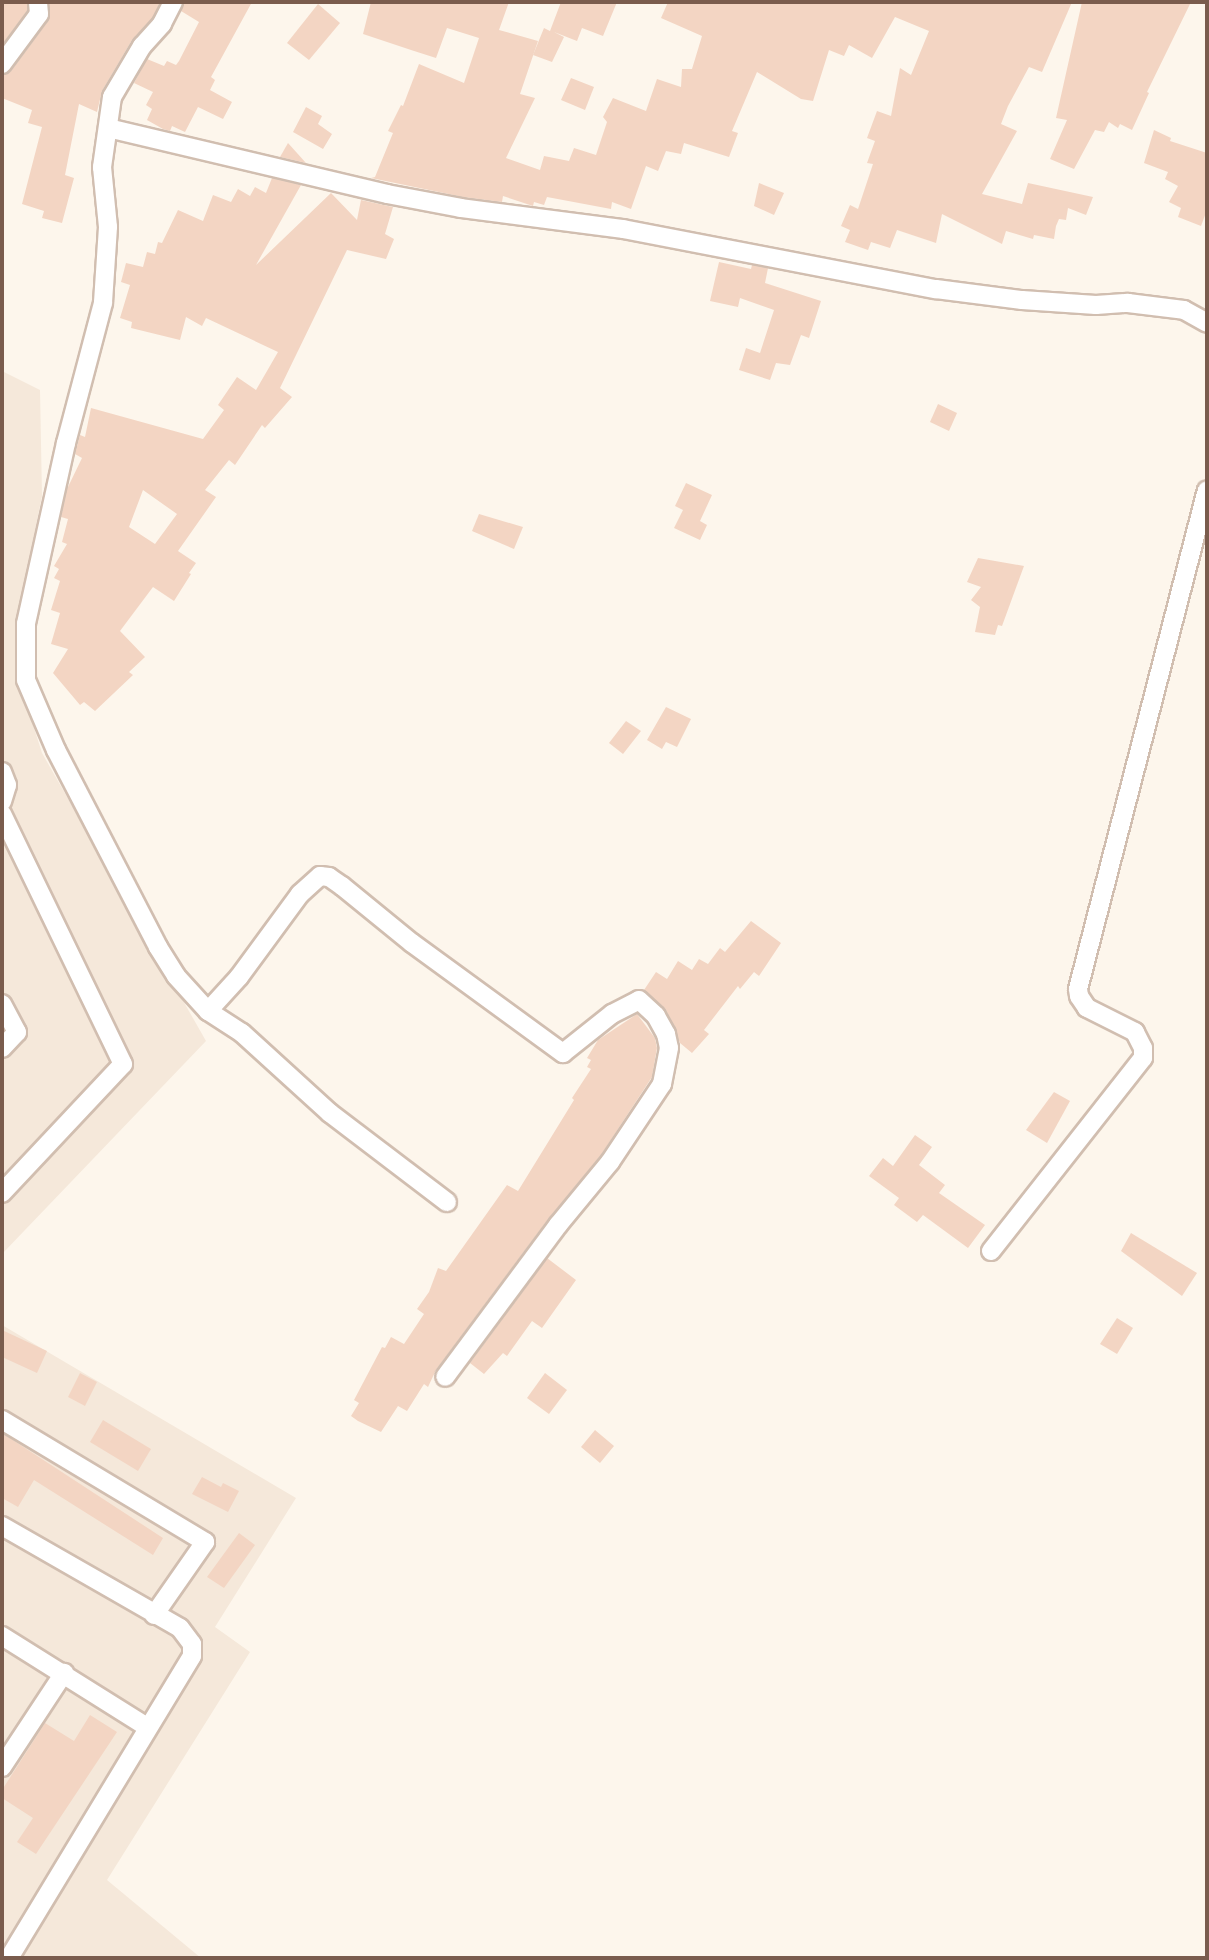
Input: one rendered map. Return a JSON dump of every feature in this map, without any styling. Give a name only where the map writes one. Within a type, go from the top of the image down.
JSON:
[{"type":"street","points":[[2,64],[39,14],[38,2]]},
{"type":"street","points":[[173,2],[162,24],[142,46],[112,97],[102,167],[108,227],[103,303],[33,580],[26,624],[26,680],[72,785],[137,911],[176,976],[208,1011],[242,1033],[330,1113],[447,1202]]},
{"type":"street","points":[[108,128],[387,194],[461,208],[623,229],[936,289],[1022,300],[1097,305],[1128,303],[1184,310],[1207,323]]},
{"type":"street","points":[[991,1251],[1143,1058],[1143,1048],[1135,1032],[1087,1008],[1078,989],[1207,490]]},
{"type":"street","points":[[2,772],[8,785],[2,801]]},
{"type":"street","points":[[2,814],[123,1064],[2,1193]]},
{"type":"street","points":[[208,1011],[239,976],[300,894],[320,876],[330,877],[412,943],[563,1052],[612,1014],[639,1000],[656,1016],[666,1034],[669,1048],[662,1084],[610,1162],[558,1225],[444,1377]]},
{"type":"street","points":[[2,1004],[17,1032],[2,1048]]},
{"type":"street","points":[[2,1420],[205,1542],[154,1615]]},
{"type":"street","points":[[2,1526],[180,1628],[192,1644],[192,1656],[9,1958]]},
{"type":"street","points":[[2,1636],[147,1727]]},
{"type":"street","points":[[2,1767],[64,1673]]},
{"type":"shaded area","points":[[2,371],[40,390],[42,496],[17,620],[21,687],[42,753],[206,1041],[2,1254]]},
{"type":"shaded area","points":[[2,1325],[296,1498],[215,1627],[250,1652],[107,1880],[201,1958],[2,1958]]},
{"type":"building","points":[[2,2],[27,2],[27,11],[2,45]]},
{"type":"building","points":[[49,2],[160,2],[153,18],[132,40],[102,91],[97,112],[79,104],[65,175],[74,178],[62,223],[42,218],[44,211],[22,204],[42,127],[28,123],[32,110],[2,98],[2,75],[11,71],[48,21]]},
{"type":"building","points":[[184,2],[252,2],[211,77],[215,80],[210,90],[232,102],[223,119],[198,107],[185,132],[172,126],[170,131],[163,129],[147,120],[152,109],[146,105],[153,92],[134,83],[147,59],[164,66],[167,61],[176,65],[179,61],[199,22],[181,11]]},
{"type":"building","points":[[371,2],[509,2],[499,30],[538,41],[520,94],[535,98],[506,158],[540,170],[544,156],[569,161],[574,148],[596,155],[607,122],[603,117],[613,98],[646,111],[657,79],[681,87],[682,69],[692,69],[702,36],[661,18],[668,2],[1072,2],[1042,72],[1029,67],[1008,106],[1001,124],[1017,131],[982,194],[1022,204],[1028,183],[1093,197],[1086,215],[1068,208],[1066,220],[1059,219],[1054,239],[1034,235],[1033,239],[1006,231],[1002,244],[942,214],[936,243],[897,230],[890,248],[871,242],[868,250],[845,242],[850,230],[841,226],[850,205],[858,209],[873,164],[867,163],[875,141],[867,138],[877,111],[891,116],[900,68],[911,75],[929,31],[895,17],[872,58],[849,45],[844,56],[829,50],[813,101],[801,99],[757,72],[732,131],[738,133],[729,157],[684,143],[681,154],[666,151],[658,171],[646,166],[631,209],[612,202],[611,209],[547,197],[544,205],[534,202],[533,206],[503,196],[502,202],[463,197],[371,178],[375,177],[393,133],[388,131],[401,105],[403,106],[419,64],[464,83],[479,38],[447,28],[436,58],[363,34]]},
{"type":"building","points":[[561,2],[617,2],[603,36],[582,28],[577,41],[554,32],[564,37],[552,62],[533,55],[544,28],[550,31]]},
{"type":"building","points":[[1082,2],[1191,2],[1147,92],[1149,93],[1132,130],[1120,124],[1118,128],[1109,122],[1104,132],[1095,130],[1074,169],[1050,159],[1067,120],[1056,118]]},
{"type":"building","points":[[318,4],[340,23],[309,60],[287,43]]},
{"type":"building","points":[[571,78],[594,87],[585,110],[561,100]]},
{"type":"building","points":[[306,107],[322,116],[318,124],[332,134],[323,149],[293,132]]},
{"type":"building","points":[[1154,130],[1171,138],[1170,141],[1207,153],[1207,210],[1201,226],[1178,217],[1181,208],[1169,202],[1178,186],[1165,179],[1168,172],[1144,163]]},
{"type":"building","points":[[288,143],[306,163],[280,157]]},
{"type":"building","points":[[272,178],[301,185],[256,265],[331,193],[357,220],[361,200],[393,207],[385,234],[394,239],[386,259],[347,250],[280,388],[292,397],[265,428],[262,425],[235,465],[229,460],[205,490],[216,497],[178,551],[196,563],[189,573],[191,574],[174,601],[153,587],[120,631],[145,657],[129,672],[133,675],[95,711],[84,702],[80,705],[53,673],[68,649],[51,644],[60,613],[51,610],[60,581],[54,578],[59,569],[54,566],[67,544],[62,542],[68,519],[61,517],[67,489],[82,458],[75,454],[80,435],[85,437],[91,408],[203,439],[224,410],[218,405],[237,377],[256,390],[278,352],[206,318],[202,326],[186,317],[180,340],[131,328],[132,322],[120,318],[130,285],[121,282],[126,263],[143,267],[147,252],[155,254],[158,242],[162,243],[178,210],[203,221],[213,195],[231,202],[238,189],[250,196],[255,187],[266,193]],"holes":[[[143,490],[177,514],[155,544],[129,527]]]},
{"type":"building","points":[[759,183],[784,193],[774,215],[754,206]]},
{"type":"building","points":[[719,262],[751,269],[752,265],[768,268],[765,283],[821,301],[809,338],[801,335],[790,365],[776,363],[770,380],[739,370],[746,348],[760,353],[774,310],[740,298],[738,307],[710,301]]},
{"type":"building","points":[[938,404],[957,413],[949,431],[930,422]]},
{"type":"building","points":[[686,483],[712,495],[700,521],[707,525],[700,540],[674,528],[683,510],[675,506]]},
{"type":"building","points":[[479,514],[523,527],[514,549],[472,531]]},
{"type":"building","points":[[978,558],[1024,566],[1002,626],[998,625],[995,635],[975,632],[980,607],[971,600],[981,587],[967,582]]},
{"type":"building","points":[[666,707],[691,719],[677,747],[666,742],[662,749],[647,740]]},
{"type":"building","points":[[626,721],[641,731],[623,754],[609,743]]},
{"type":"building","points":[[751,921],[781,943],[759,976],[754,972],[740,989],[738,986],[704,1030],[709,1034],[692,1053],[680,1043],[666,1010],[644,990],[656,972],[667,979],[678,961],[692,970],[699,959],[708,964],[720,948],[725,952]]},
{"type":"building","points":[[637,1014],[655,1038],[657,1048],[652,1077],[601,1155],[549,1218],[436,1370],[428,1387],[424,1384],[407,1411],[398,1406],[381,1432],[358,1421],[351,1416],[359,1403],[354,1400],[382,1347],[385,1348],[391,1337],[404,1344],[424,1314],[417,1309],[429,1292],[438,1268],[446,1271],[507,1185],[518,1191],[591,1069],[587,1067],[591,1060],[587,1058],[598,1040]]},
{"type":"building","points":[[1054,1092],[1070,1101],[1047,1143],[1026,1130]]},
{"type":"building","points":[[915,1135],[932,1147],[919,1165],[945,1185],[939,1193],[985,1225],[968,1248],[923,1215],[917,1222],[894,1205],[899,1198],[869,1176],[883,1158],[893,1166]]},
{"type":"building","points":[[1131,1233],[1197,1273],[1182,1296],[1121,1251]]},
{"type":"building","points":[[547,1258],[576,1280],[542,1328],[532,1321],[507,1356],[503,1353],[484,1374],[470,1363]]},
{"type":"building","points":[[1117,1318],[1133,1328],[1117,1354],[1100,1344]]},
{"type":"building","points":[[2,1330],[47,1351],[37,1373],[2,1357]]},
{"type":"building","points":[[80,1373],[97,1382],[85,1406],[68,1397]]},
{"type":"building","points":[[545,1373],[567,1390],[549,1414],[527,1398]]},
{"type":"building","points":[[103,1420],[151,1449],[138,1471],[90,1442]]},
{"type":"building","points":[[595,1430],[614,1446],[600,1463],[581,1447]]},
{"type":"building","points":[[2,1433],[163,1538],[153,1555],[34,1480],[18,1507],[2,1498]]},
{"type":"building","points":[[202,1477],[221,1487],[223,1483],[239,1491],[228,1512],[192,1494]]},
{"type":"building","points":[[239,1533],[255,1545],[224,1588],[207,1577]]},
{"type":"building","points":[[90,1715],[117,1732],[36,1854],[17,1842],[33,1818],[2,1798],[2,1790],[45,1723],[74,1741]]}]
